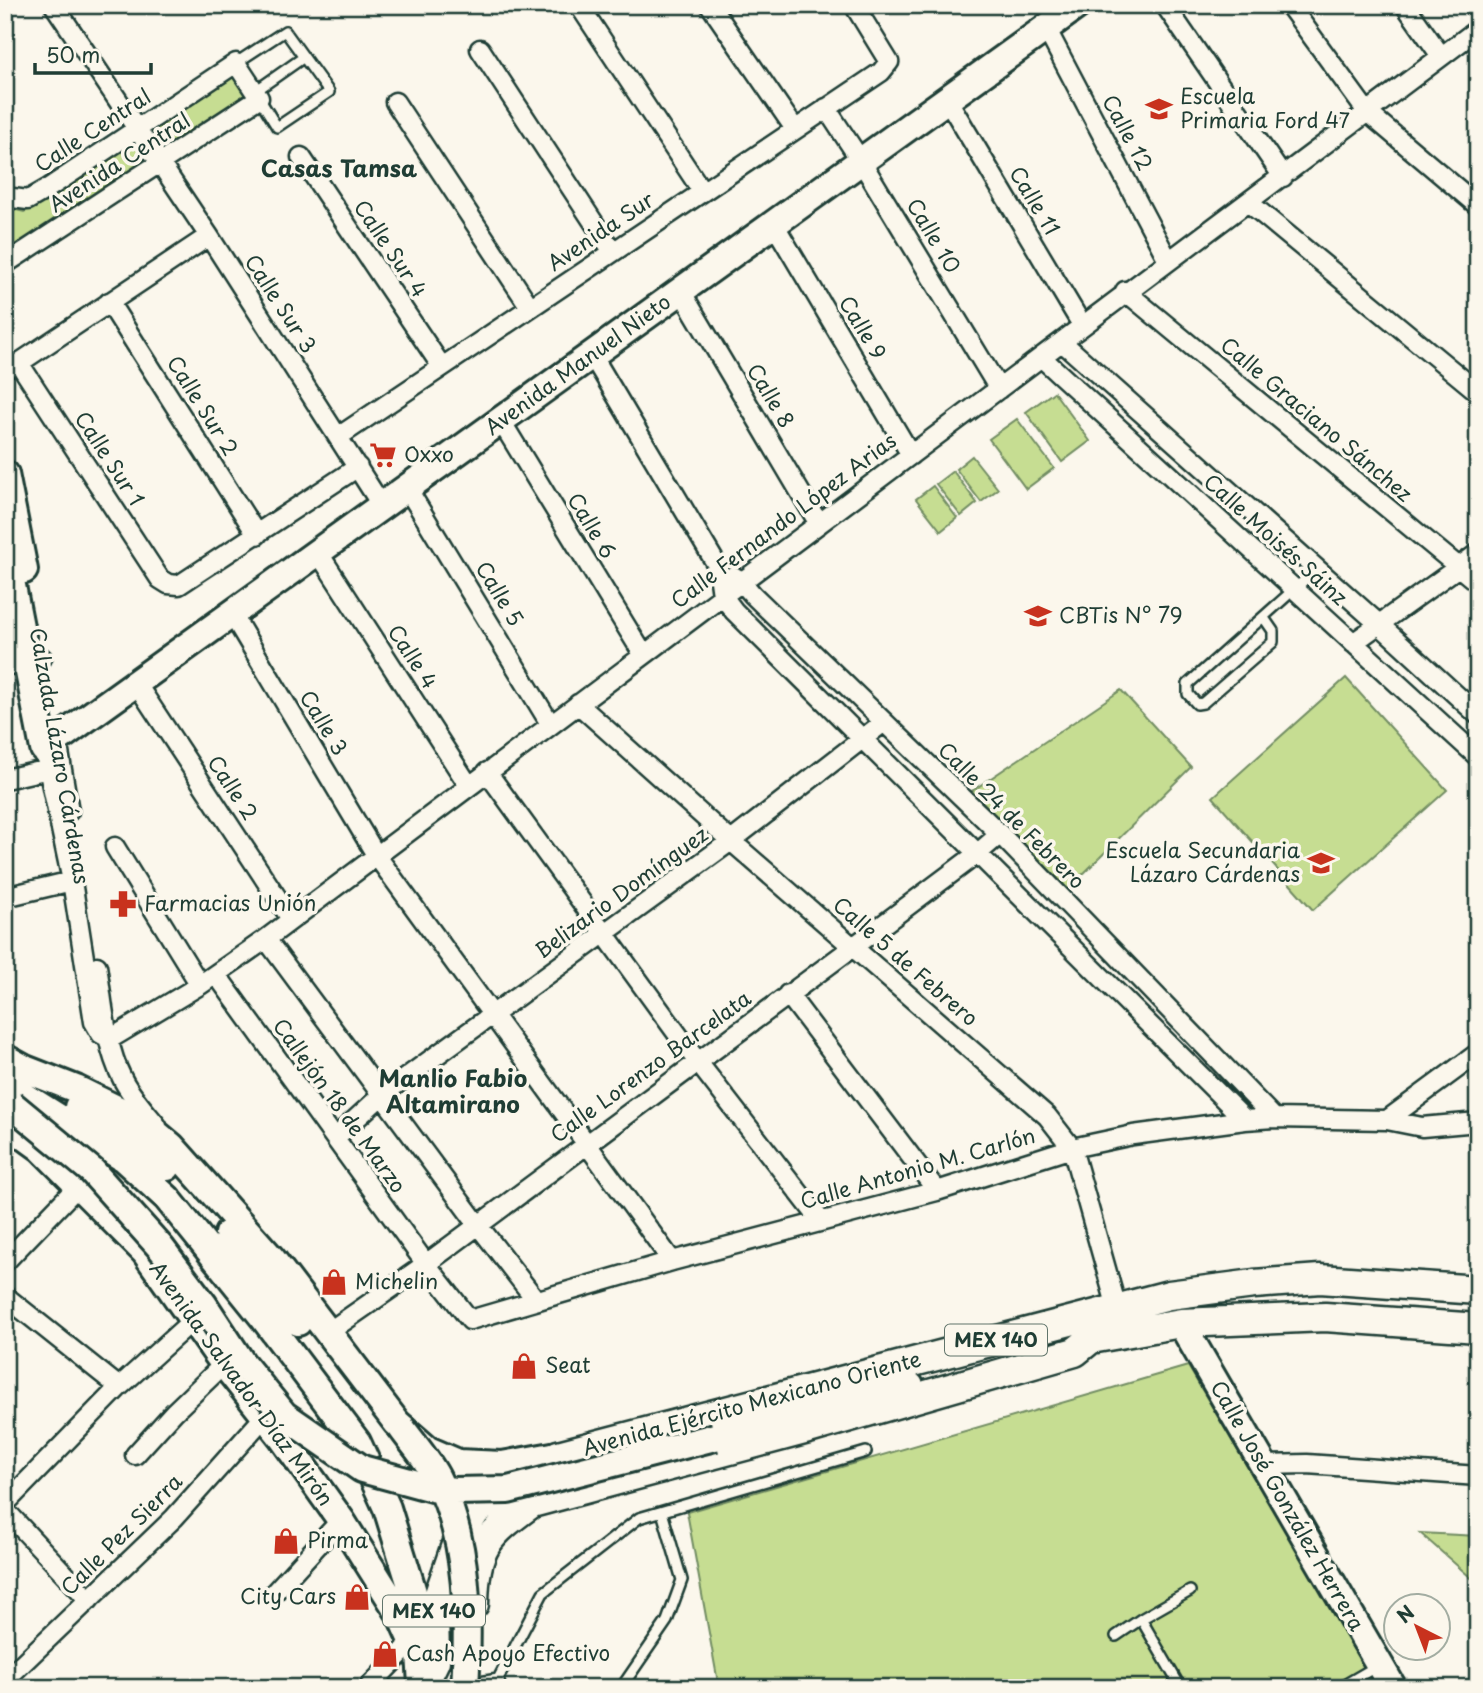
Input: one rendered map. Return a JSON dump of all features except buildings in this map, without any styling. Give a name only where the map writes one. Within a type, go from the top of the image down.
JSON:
[{"type":"main road","name":"Avenida Manuel Nieto","points":[[53,756],[136,683],[1078,5]]},
{"type":"main road","name":"Calzada Lázaro Cárdenas","points":[[5,474],[25,662]]},
{"type":"main road","name":"Calzada Lázaro Cárdenas","points":[[5,550],[25,662],[53,756]]},
{"type":"main road","points":[[10,1090],[48,1088],[149,1150],[193,1190],[353,1392],[428,1450],[458,1463],[502,1465],[558,1455]]},
{"type":"main road","points":[[76,1089],[141,1121],[171,1146],[272,1259],[437,1478],[450,1507],[462,1554],[482,1685],[427,1687],[417,1605],[387,1508],[357,1442],[263,1317],[167,1198],[124,1158],[10,1090],[76,1089]]},
{"type":"main road","name":"Avenida Salvador Díaz Mirón","points":[[10,1090],[41,1148],[145,1252],[224,1364],[341,1520],[400,1614],[413,1641],[427,1687]]},
{"type":"main road","name":"Avenida Salvador Díaz Mirón","points":[[10,1090],[92,1171],[161,1248],[242,1363],[284,1415],[362,1469],[432,1488],[454,1491],[508,1490],[715,1437]]},
{"type":"main road","name":"Avenida Ejército Mexicano Oriente","points":[[427,1687],[435,1661],[434,1609],[459,1536],[476,1511],[558,1455],[1169,1295],[1320,1279],[1478,1290]]},
{"type":"main road","name":"Avenida Ejército Mexicano Oriente","points":[[715,1437],[1091,1339],[1181,1323],[1325,1317],[1478,1328]]},
{"type":"main road","name":"Calle José González Herrera","points":[[1181,1323],[1393,1688]]},
{"type":"main road","name":"Avenida Ejército Mexicano Oriente","points":[[482,1685],[475,1574],[483,1547],[498,1528],[532,1503],[786,1435],[1061,1356],[1074,1352],[1091,1339]]},
{"type":"main road","points":[[273,1426],[327,1401]]},
{"type":"street","name":"Calle Sur 3","points":[[54,5],[209,236],[382,506]]},
{"type":"street","points":[[579,5],[702,191]]},
{"type":"street","points":[[710,5],[795,129]]},
{"type":"street","name":"Avenida Sur","points":[[338,437],[880,72],[888,62],[854,5]]},
{"type":"street","points":[[1165,5],[1283,177]]},
{"type":"street","points":[[1289,5],[1367,112],[1478,206]]},
{"type":"street","points":[[1405,5],[1441,56]]},
{"type":"street","name":"Calle 12","points":[[1046,28],[1168,260]]},
{"type":"street","name":"Calle Fernando López Arias","points":[[110,1039],[200,985],[266,939],[642,654],[1062,342],[1125,291],[1283,177],[1478,29]]},
{"type":"street","points":[[480,49],[613,252]]},
{"type":"street","name":"Calle Central","points":[[5,197],[27,200],[236,63]]},
{"type":"street","points":[[236,63],[257,95]]},
{"type":"street","name":"Avenida Central","points":[[5,264],[160,164],[257,95]]},
{"type":"street","name":"Calle 11","points":[[947,99],[1082,325]]},
{"type":"street","points":[[395,102],[530,307]]},
{"type":"street","name":"Calle 10","points":[[826,108],[999,389]]},
{"type":"street","name":"Calle Sur 4","points":[[300,157],[442,367]]},
{"type":"street","points":[[1248,202],[1478,392]]},
{"type":"street","name":"Calle 9","points":[[774,224],[911,455]]},
{"type":"street","points":[[12,365],[209,236]]},
{"type":"street","name":"Calle 8","points":[[681,291],[819,524]]},
{"type":"street","name":"Calle Graciano Sánchez","points":[[1125,291],[1478,583]]},
{"type":"street","name":"Calle Sur 2","points":[[109,302],[257,535]]},
{"type":"street","name":"Calle Moisés Sáinz","points":[[1062,342],[1478,715]]},
{"type":"street","points":[[592,355],[718,567],[722,595],[734,611],[1245,1120]]},
{"type":"street","name":"Calle Moisés Sáinz","points":[[1041,357],[1478,757]]},
{"type":"street","name":"Calle Sur 1","points":[[12,365],[160,579],[168,584],[179,585],[257,535]]},
{"type":"street","name":"Calle 6","points":[[501,421],[642,654]]},
{"type":"street","points":[[257,535],[358,467]]},
{"type":"street","name":"Calle 5","points":[[407,488],[551,725]]},
{"type":"street","name":"Calle 4","points":[[318,552],[469,786]]},
{"type":"street","points":[[1353,643],[1478,553]]},
{"type":"street","name":"Calle 24 de Febrero","points":[[718,567],[741,581],[1000,834],[1274,1118]]},
{"type":"street","name":"Calle 3","points":[[232,614],[376,855],[672,1261]]},
{"type":"street","name":"Calle 2","points":[[136,683],[291,919]]},
{"type":"street","name":"Calle 5 de Febrero","points":[[578,705],[1047,1115],[1072,1148],[1117,1308]]},
{"type":"street","name":"Belizario Domínguez","points":[[335,1138],[382,1095],[731,841],[884,722]]},
{"type":"street","points":[[5,779],[53,756]]},
{"type":"street","name":"Calzada Lázaro Cárdenas","points":[[53,756],[94,1022],[101,1034],[110,1039]]},
{"type":"street","name":"Calzada Lázaro Cárdenas","points":[[53,756],[110,1039],[123,1082],[171,1146]]},
{"type":"street","points":[[487,772],[697,1061],[821,1221]]},
{"type":"street","name":"Calle Lorenzo Barcelata","points":[[327,1332],[426,1264],[853,947],[1000,834]]},
{"type":"street","points":[[115,847],[200,985]]},
{"type":"street","points":[[5,897],[72,881]]},
{"type":"street","points":[[266,939],[536,1300]]},
{"type":"street","name":"Callejón 18 de Marzo","points":[[216,974],[426,1264],[470,1320]]},
{"type":"street","points":[[788,994],[937,1191]]},
{"type":"street","points":[[1387,1120],[1478,1053]]},
{"type":"street","name":"Calle Antonio M. Carlón","points":[[470,1320],[672,1261],[937,1191],[1072,1148],[1133,1135],[1274,1118],[1387,1120],[1422,1127],[1478,1122]]},
{"type":"street","points":[[5,1262],[78,1186]]},
{"type":"street","points":[[5,1296],[119,1387]]},
{"type":"street","points":[[5,1504],[119,1387],[193,1320]]},
{"type":"street","points":[[135,1455],[174,1412],[224,1364]]},
{"type":"street","name":"Calle Pez Sierra","points":[[5,1680],[273,1426]]},
{"type":"street","points":[[1263,1465],[1307,1464],[1478,1476]]},
{"type":"street","points":[[5,1510],[89,1600]]},
{"type":"street","points":[[272,1595],[341,1520]]},
{"type":"street","points":[[368,1688],[413,1641]]},
{"type":"lane","points":[[236,63],[285,31],[329,92],[277,127],[257,95],[304,58]]},
{"type":"lane","points":[[1264,618],[1273,631],[1273,642],[1203,703],[1197,704],[1188,694],[1188,684],[1317,569]]},
{"type":"lane","points":[[482,1685],[543,1593],[639,1518],[866,1452]]},
{"type":"lane","points":[[621,1688],[667,1622],[681,1580],[662,1512]]},
{"type":"lane","points":[[1116,1636],[1190,1591]]},
{"type":"lane","points":[[1141,1619],[1181,1688]]},
{"type":"lane","points":[[1339,1688],[1379,1665]]},
{"type":"green space","points":[[235,76],[246,95],[159,153],[147,135]]},
{"type":"green space","points":[[136,141],[149,161],[5,254],[5,207],[24,212],[63,191]]},
{"type":"green space","points":[[1054,392],[1090,441],[1062,462],[1026,412]]},
{"type":"green space","points":[[1017,419],[1054,468],[1026,489],[989,439]]},
{"type":"green space","points":[[972,456],[998,489],[981,502],[956,469]]},
{"type":"green space","points":[[953,471],[977,503],[961,516],[936,484]]},
{"type":"green space","points":[[933,486],[957,518],[941,531],[916,499]]},
{"type":"green space","points":[[1346,678],[1447,790],[1313,910],[1213,797]]},
{"type":"green space","points":[[1121,690],[1191,767],[1068,889],[972,791]]},
{"type":"green space","points":[[1188,1366],[1378,1688],[719,1688],[687,1512]]},
{"type":"green space","points":[[1420,1533],[1478,1536],[1478,1584]]},
{"type":"place","name":"Escuela Primaria Ford 47","points":[[1159,109]]},
{"type":"place","name":"Oxxo","points":[[383,455]]},
{"type":"place","name":"CBTis N° 79","points":[[1038,616]]},
{"type":"place","name":"Escuela Secundaria Lázaro Cárdenas","points":[[1321,863]]},
{"type":"place","name":"Farmacias Unión","points":[[123,904]]},
{"type":"place","name":"Michelin","points":[[334,1282]]},
{"type":"place","name":"Seat","points":[[524,1366]]},
{"type":"place","name":"Pirma","points":[[286,1541]]},
{"type":"place","name":"City Cars","points":[[357,1597]]},
{"type":"place","name":"Cash Apoyo Efectivo","points":[[385,1654]]},
{"type":"district","name":"Casas Tamsa","points":[[339,169]]},
{"type":"district","name":"Manlio Fabio Altamirano","points":[[453,1092]]}]
